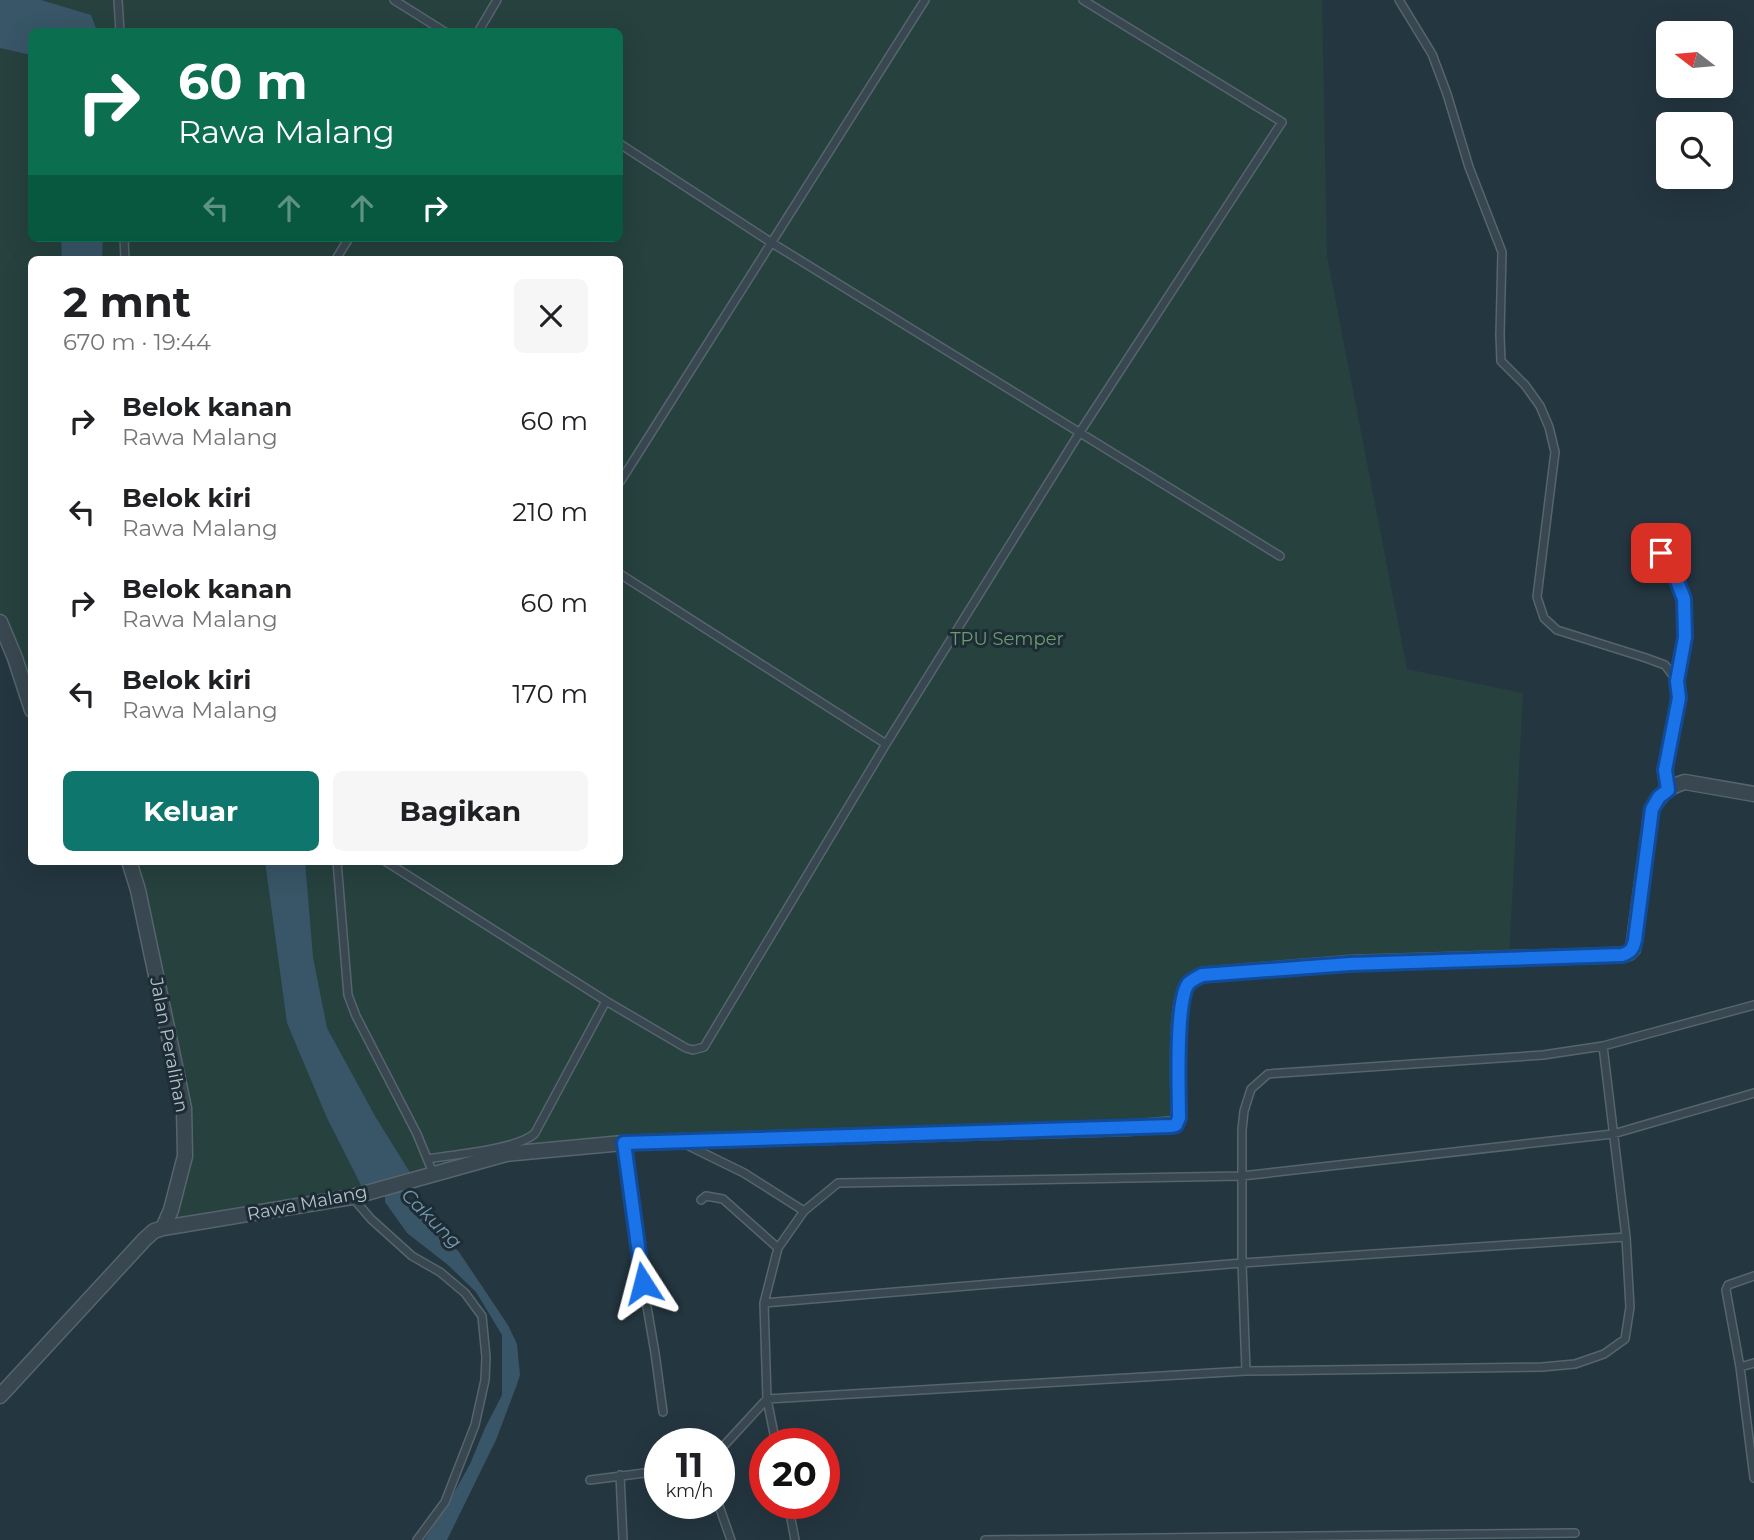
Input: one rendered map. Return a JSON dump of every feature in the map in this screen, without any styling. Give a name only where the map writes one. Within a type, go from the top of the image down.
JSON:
[{"type":"street","points":[[0,622],[28,698]]},
{"type":"street","points":[[1668,790],[1675,784],[1685,782],[1754,794]]},
{"type":"street","name":"Rawa Malang","points":[[0,1395],[145,1238],[163,1228],[356,1196],[506,1154],[624,1143],[1176,1125],[1179,1118],[1179,1020],[1184,992],[1189,983],[1202,975],[1350,964],[1629,953],[1635,940],[1652,809],[1659,797],[1668,790]]},
{"type":"street","name":"Jalan Peralihan","points":[[129,865],[138,890],[184,1108],[185,1156],[171,1210],[163,1228]]},
{"type":"lane","points":[[118,0],[120,28]]},
{"type":"lane","points":[[394,0],[439,28]]},
{"type":"lane","points":[[480,28],[497,0]]},
{"type":"lane","points":[[623,477],[925,0]]},
{"type":"lane","points":[[393,865],[686,1048],[693,1050],[704,1046],[886,744],[1080,432],[1282,122],[1083,0]]},
{"type":"lane","points":[[1399,0],[1432,54],[1469,167],[1502,252],[1501,361],[1525,385],[1540,406],[1549,427],[1555,453],[1537,597],[1544,618],[1557,629],[1665,665],[1677,681]]},
{"type":"lane","points":[[623,146],[772,243],[1280,556]]},
{"type":"lane","points":[[1648,533],[1674,573],[1684,599],[1685,637],[1677,681],[1679,698],[1665,770],[1668,790]]},
{"type":"lane","points":[[623,576],[886,744]]},
{"type":"lane","points":[[337,865],[348,995],[356,1016],[401,1100],[433,1174]]},
{"type":"lane","points":[[428,1159],[517,1143],[531,1137],[607,1001]]},
{"type":"lane","points":[[1246,1371],[1242,1263],[1242,1130],[1244,1111],[1251,1089],[1268,1074],[1543,1055],[1603,1046],[1754,1005]]},
{"type":"lane","points":[[735,1434],[767,1399],[1246,1371],[1542,1367],[1575,1364],[1604,1354],[1625,1339],[1630,1307],[1626,1237],[1603,1046]]},
{"type":"lane","points":[[773,1428],[767,1399],[764,1303],[778,1248],[804,1211],[838,1183],[1242,1176],[1613,1134],[1754,1093]]},
{"type":"lane","points":[[680,1141],[744,1173],[804,1211]]},
{"type":"lane","points":[[624,1143],[663,1412]]},
{"type":"lane","points":[[356,1196],[371,1219],[412,1256],[440,1272],[465,1293],[482,1317],[485,1380],[475,1425],[445,1502],[417,1540]]},
{"type":"lane","points":[[701,1200],[706,1196],[723,1199],[778,1248]]},
{"type":"lane","points":[[764,1303],[1242,1263],[1626,1237]]},
{"type":"lane","points":[[1754,1276],[1726,1288],[1740,1367],[1754,1478]]},
{"type":"lane","points":[[1740,1367],[1754,1363]]},
{"type":"lane","points":[[590,1480],[644,1473]]},
{"type":"lane","points":[[620,1475],[623,1540]]},
{"type":"lane","points":[[724,1519],[731,1540]]},
{"type":"lane","points":[[791,1519],[795,1540]]},
{"type":"lane","points":[[987,1540],[1575,1533]]},
{"type":"green space","name":"TPU Semper","points":[[0,0],[1322,0],[1327,256],[1407,669],[1523,693],[1509,959],[1201,975],[1189,983],[1176,1124],[506,1154],[387,1187],[163,1228],[185,1156],[184,1108],[130,865],[623,865],[623,256],[28,256],[28,701],[0,622]]},
{"type":"water","points":[[0,0],[41,0],[91,15],[96,28],[28,28],[28,54],[0,48]]},
{"type":"water","points":[[61,242],[103,242],[102,256],[62,256]]},
{"type":"water","points":[[266,865],[305,865],[313,957],[327,1028],[375,1116],[414,1179],[365,1193],[327,1118],[287,1023]]},
{"type":"water","points":[[403,1184],[402,1194],[459,1252],[508,1325],[517,1344],[520,1375],[516,1387],[496,1440],[447,1540],[424,1540],[470,1464],[502,1395],[502,1335],[476,1292],[448,1265],[407,1233],[385,1202],[385,1191]]},
{"type":"route","points":[[643,1283],[624,1143],[1172,1126],[1176,1125],[1179,1118],[1179,1020],[1184,992],[1189,983],[1202,975],[1350,964],[1629,953],[1635,940],[1652,809],[1659,797],[1668,790],[1665,770],[1679,698],[1677,681],[1685,637],[1684,599],[1674,573],[1661,553]]},
{"type":"water label","name":"Cakung","points":[[432,1218]]}]
